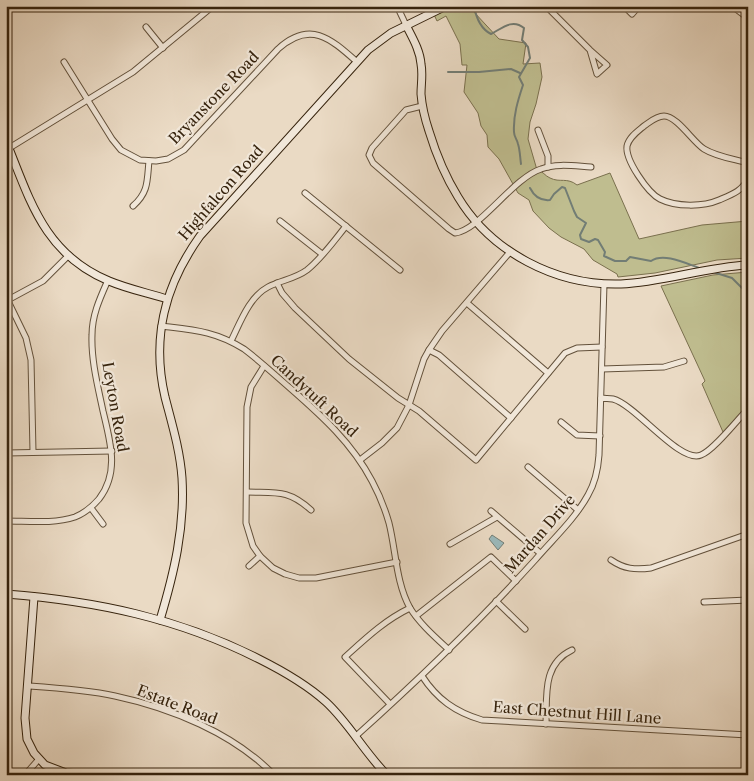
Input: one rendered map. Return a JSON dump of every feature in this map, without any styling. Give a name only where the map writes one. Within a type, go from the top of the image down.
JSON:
[{"type":"street","points":[[167,299],[108,280],[82,266],[69,255],[51,237],[37,215],[7,146],[88,101],[132,72],[213,6]]},
{"type":"street","points":[[397,6],[417,48],[422,64],[422,106],[443,169],[458,199],[476,222],[510,252],[552,273],[604,284],[636,283],[748,265]]},
{"type":"street","name":"Highfalcon Road","points":[[160,620],[177,558],[182,521],[179,457],[161,378],[160,362],[161,326],[167,299],[179,268],[200,236],[357,62],[380,41],[406,25],[446,6]]},
{"type":"street","points":[[546,6],[590,50]]},
{"type":"street","points":[[624,6],[632,14],[639,6]]},
{"type":"street","points":[[732,6],[748,18]]},
{"type":"street","points":[[146,27],[163,48]]},
{"type":"street","name":"Bryanstone Road","points":[[64,62],[116,146],[133,157],[149,161],[174,157],[184,150],[278,49],[290,39],[304,34],[318,34],[332,40],[357,62]]},
{"type":"street","points":[[422,106],[406,110],[372,148],[369,155],[370,159],[452,232],[463,232],[525,178],[536,171],[565,165],[590,167]]},
{"type":"street","points":[[748,163],[704,149],[674,120],[664,116],[653,120],[637,132],[628,143],[627,148],[630,159],[646,188],[658,198],[667,202],[701,204],[714,202],[738,192],[745,185],[748,178]]},
{"type":"street","points":[[538,130],[548,156],[548,167]]},
{"type":"street","points":[[133,206],[146,190],[149,161]]},
{"type":"street","points":[[305,193],[400,270]]},
{"type":"street","points":[[280,222],[322,254]]},
{"type":"street","points":[[231,341],[254,299],[262,290],[301,274],[315,263],[346,226]]},
{"type":"street","points":[[360,460],[390,436],[403,418],[429,350],[510,252]]},
{"type":"street","points":[[33,452],[32,360],[26,338],[7,301],[43,281],[69,255]]},
{"type":"street","name":"Leyton Road","points":[[91,508],[103,493],[110,478],[112,451],[98,381],[92,335],[96,307],[108,280]]},
{"type":"street","points":[[277,283],[282,293],[326,338],[384,387],[419,411],[476,460],[560,359],[571,350],[577,348],[602,347]]},
{"type":"street","name":"Mardan Drive","points":[[356,736],[449,650],[516,580],[578,510],[594,484],[599,466],[604,284]]},
{"type":"street","points":[[467,303],[548,373]]},
{"type":"street","name":"Candytuft Road","points":[[161,326],[200,331],[231,341],[244,349],[333,427],[360,460],[384,509],[389,523],[403,590],[410,608],[449,650]]},
{"type":"street","points":[[429,350],[439,355],[511,418]]},
{"type":"street","points":[[602,370],[664,367],[684,361]]},
{"type":"street","points":[[264,366],[248,396],[246,523],[253,546],[267,563],[279,571],[292,577],[306,579],[396,562]]},
{"type":"street","points":[[601,398],[612,399],[626,406],[681,450],[692,456],[701,455],[710,449],[748,409]]},
{"type":"street","points":[[561,422],[577,435],[600,436]]},
{"type":"street","points":[[6,453],[112,451]]},
{"type":"street","points":[[528,467],[578,510]]},
{"type":"street","points":[[247,492],[289,494],[311,510]]},
{"type":"street","points":[[6,521],[66,519],[82,514],[91,508],[103,524]]},
{"type":"street","points":[[491,511],[540,553]]},
{"type":"street","points":[[450,544],[498,517]]},
{"type":"street","points":[[611,560],[626,568],[636,570],[650,568],[748,534]]},
{"type":"street","points":[[249,566],[260,556]]},
{"type":"street","points":[[416,616],[491,557],[516,580]]},
{"type":"street","points":[[6,594],[112,608],[160,620],[223,642],[285,673],[327,702],[387,775]]},
{"type":"street","points":[[34,597],[26,730],[30,747],[45,765],[59,771],[93,775]]},
{"type":"street","points":[[704,602],[748,600]]},
{"type":"street","points":[[496,601],[525,629]]},
{"type":"street","points":[[390,704],[345,657],[386,622],[410,608]]},
{"type":"street","points":[[546,724],[549,676],[559,658],[572,650]]},
{"type":"street","name":"East Chestnut Hill Lane","points":[[422,676],[437,696],[464,714],[488,721],[748,736]]},
{"type":"street","name":"Estate Road","points":[[28,686],[99,693],[162,709],[190,720],[236,744],[274,775]]},
{"type":"street","points":[[25,775],[39,759]]},
{"type":"shaded area","points":[[430,6],[482,6],[473,11],[499,39],[526,43],[523,64],[540,63],[542,77],[530,122],[528,139],[537,170],[548,177],[570,181],[577,185],[610,173],[639,239],[702,225],[748,221],[748,258],[717,260],[655,273],[618,277],[617,274],[593,260],[584,249],[561,237],[549,228],[533,211],[529,200],[518,193],[499,159],[488,147],[487,135],[481,126],[478,113],[464,92],[467,65],[462,65],[460,44],[446,16],[437,21]]},
{"type":"shaded area","points":[[748,272],[748,406],[723,432],[702,384],[705,381],[661,286],[713,275]]},
{"type":"water","points":[[492,535],[504,543],[498,550],[489,539]]},
{"type":"waterway","points":[[474,6],[484,29],[491,34],[511,24],[520,25],[524,28],[522,40],[528,47],[530,58],[519,77],[523,85],[514,120],[514,134],[519,146],[521,164]]},
{"type":"waterway","points":[[448,72],[511,69],[520,73]]},
{"type":"waterway","points":[[530,188],[538,197],[544,200],[550,200],[562,187],[565,188],[577,217],[586,223],[580,235],[581,239],[589,242],[595,239],[598,240],[605,252],[604,256],[615,261],[626,261],[630,257],[651,261],[669,258],[702,269]]},
{"type":"waterway","points":[[713,272],[732,278],[744,290],[748,288]]}]
